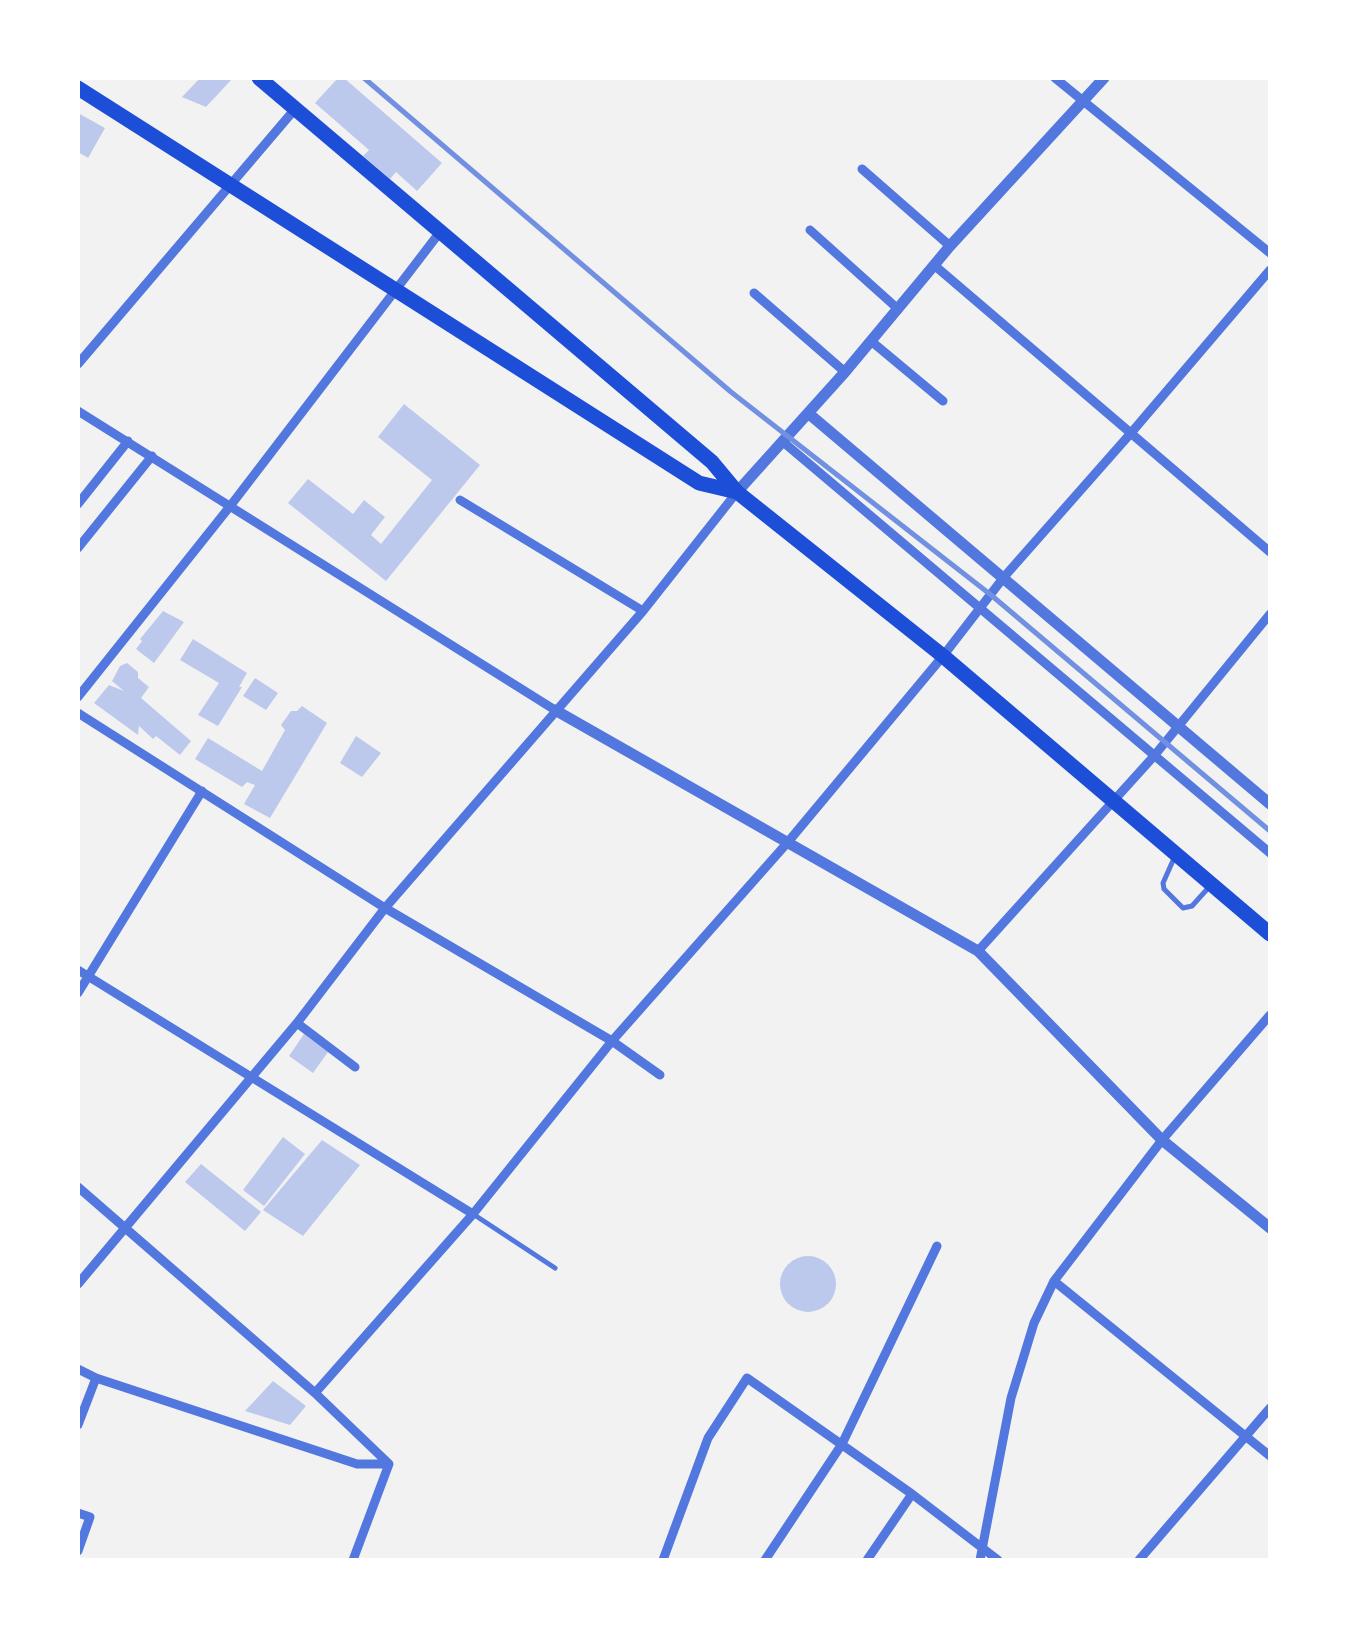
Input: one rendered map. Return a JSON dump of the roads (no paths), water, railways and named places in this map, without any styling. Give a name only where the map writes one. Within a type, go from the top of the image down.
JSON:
[{"type":"main road","points":[[258,78],[712,462],[737,492],[943,656],[1270,934]]},
{"type":"main road","points":[[78,88],[699,483],[737,492]]},
{"type":"street","points":[[1055,78],[1270,253]]},
{"type":"street","points":[[78,1284],[297,1023],[386,908],[643,611],[737,492],[950,246],[1104,78]]},
{"type":"street","points":[[78,364],[295,108]]},
{"type":"street","points":[[862,169],[950,246]]},
{"type":"street","points":[[810,230],[898,309]]},
{"type":"street","points":[[78,696],[231,506],[440,232]]},
{"type":"street","points":[[934,265],[1270,552]]},
{"type":"street","points":[[315,1393],[473,1214],[612,1041],[788,842],[1004,577],[1270,270]]},
{"type":"street","points":[[754,293],[844,372]]},
{"type":"street","points":[[871,341],[943,401]]},
{"type":"street","points":[[78,410],[556,710],[978,951],[1162,1140],[1270,1228]]},
{"type":"street","points":[[808,414],[1270,804]]},
{"type":"street","points":[[78,504],[128,441]]},
{"type":"street","points":[[782,441],[1270,853]]},
{"type":"street","points":[[78,548],[152,456]]},
{"type":"street","points":[[460,500],[643,611]]},
{"type":"street","points":[[978,951],[1154,756],[1270,614]]},
{"type":"street","points":[[78,712],[386,908],[612,1041],[660,1076]]},
{"type":"street","points":[[78,993],[202,790]]},
{"type":"street","points":[[78,970],[473,1214]]},
{"type":"street","points":[[982,1556],[1010,1398],[1034,1323],[1054,1281],[1162,1140],[1270,1014]]},
{"type":"street","points":[[297,1023],[356,1067]]},
{"type":"street","points":[[78,1187],[315,1393],[389,1464]]},
{"type":"street","points":[[765,1560],[842,1444],[938,1246]]},
{"type":"street","points":[[1054,1281],[1270,1456]]},
{"type":"street","points":[[78,1369],[357,1464],[389,1464]]},
{"type":"street","points":[[78,1425],[96,1378]]},
{"type":"street","points":[[663,1560],[708,1438],[747,1378],[912,1494],[982,1556],[998,1560]]},
{"type":"street","points":[[1139,1560],[1270,1408]]},
{"type":"street","points":[[353,1560],[389,1464]]},
{"type":"street","points":[[868,1560],[912,1494]]},
{"type":"street","points":[[78,1513],[90,1517],[78,1551]]},
{"type":"lane","points":[[1176,853],[1163,883],[1166,892],[1183,908],[1192,906],[1212,884]]},
{"type":"lane","points":[[473,1214],[554,1268]]},
{"type":"railway","points":[[364,78],[731,392],[991,595],[1270,831]]}]
